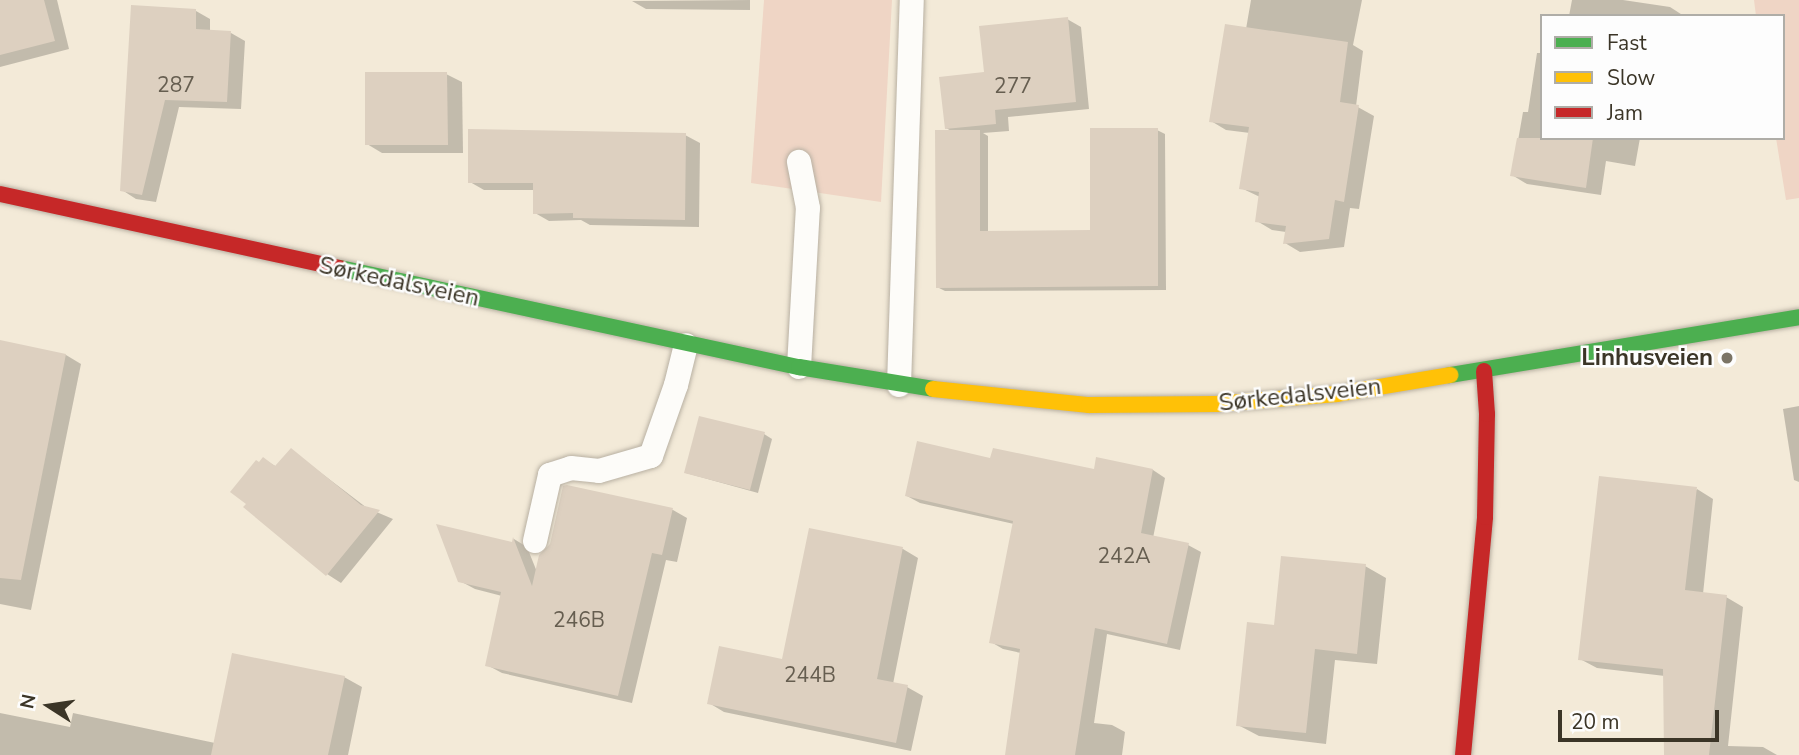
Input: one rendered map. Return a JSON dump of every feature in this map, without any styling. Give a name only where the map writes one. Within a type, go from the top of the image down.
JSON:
[{"type":"main road","name":"Sørkedalsveien","points":[[0,194],[686,345],[899,385],[1041,401],[1147,406],[1216,404],[1337,394],[1799,317]]},
{"type":"main road","points":[[1463,755],[1485,517],[1487,414],[1484,371]]},
{"type":"lane","points":[[899,385],[912,0]]},
{"type":"lane","points":[[799,162],[808,208],[799,367]]},
{"type":"lane","points":[[535,541],[550,475],[571,468],[598,471],[651,456],[676,385],[686,345]]},
{"type":"shaded area","points":[[764,0],[892,0],[881,202],[751,183]]},
{"type":"shaded area","points":[[1754,0],[1799,0],[1799,198],[1786,200],[1776,140],[1785,140],[1785,14],[1756,14]]},
{"type":"building","points":[[0,0],[44,0],[55,41],[0,55]]},
{"type":"building","points":[[131,5],[196,9],[196,29],[231,31],[227,102],[165,100],[142,195],[120,191]]},
{"type":"building","points":[[1068,17],[1076,102],[995,110],[996,124],[945,129],[939,77],[984,72],[979,26]]},
{"type":"building","points":[[1225,24],[1348,42],[1340,102],[1359,105],[1344,202],[1335,200],[1329,239],[1283,244],[1286,226],[1255,222],[1259,192],[1239,189],[1249,127],[1209,122]]},
{"type":"building","points":[[365,72],[447,72],[448,145],[365,145]]},
{"type":"building","points":[[1090,128],[1158,128],[1158,286],[936,288],[935,130],[980,130],[980,231],[1090,230]]},
{"type":"building","points":[[468,129],[686,133],[685,220],[573,218],[573,213],[533,214],[533,183],[468,183]]},
{"type":"building","points":[[1517,138],[1593,140],[1586,188],[1510,176]]},
{"type":"building","points":[[0,340],[66,354],[21,580],[0,578]]},
{"type":"building","points":[[699,416],[765,432],[750,490],[684,473]]},
{"type":"building","points":[[917,441],[990,458],[993,448],[1094,469],[1096,457],[1153,469],[1141,533],[1189,543],[1167,644],[1095,628],[1075,755],[1005,755],[1020,649],[989,643],[1013,521],[905,496]]},
{"type":"building","points":[[291,448],[361,505],[380,510],[326,576],[243,507],[246,504],[230,492],[256,460],[259,462],[263,457],[275,466]]},
{"type":"building","points":[[1599,476],[1697,487],[1685,590],[1727,595],[1709,755],[1664,755],[1663,669],[1578,660]]},
{"type":"building","points":[[563,486],[673,508],[662,555],[652,553],[618,696],[485,666],[501,592],[458,582],[436,524],[512,542],[513,537],[532,586],[539,555],[550,544]]},
{"type":"building","points":[[809,528],[903,547],[877,679],[908,685],[896,743],[707,704],[719,646],[782,659]]},
{"type":"building","points":[[1281,556],[1366,564],[1357,654],[1315,649],[1306,733],[1236,726],[1247,622],[1274,625]]},
{"type":"building","points":[[232,653],[345,676],[328,755],[211,755]]},
{"type":"traffic: fast","points":[[340,268],[799,367],[933,389]]},
{"type":"traffic: fast","points":[[1450,375],[1799,317]]},
{"type":"traffic: slow","points":[[933,389],[1089,405],[1216,404],[1337,394],[1450,375]]},
{"type":"traffic: jam","points":[[0,194],[340,268]]},
{"type":"traffic: jam","points":[[1463,755],[1485,517],[1487,414],[1484,371]]},
{"type":"place","name":"Linhusveien","points":[[1727,358]]}]
